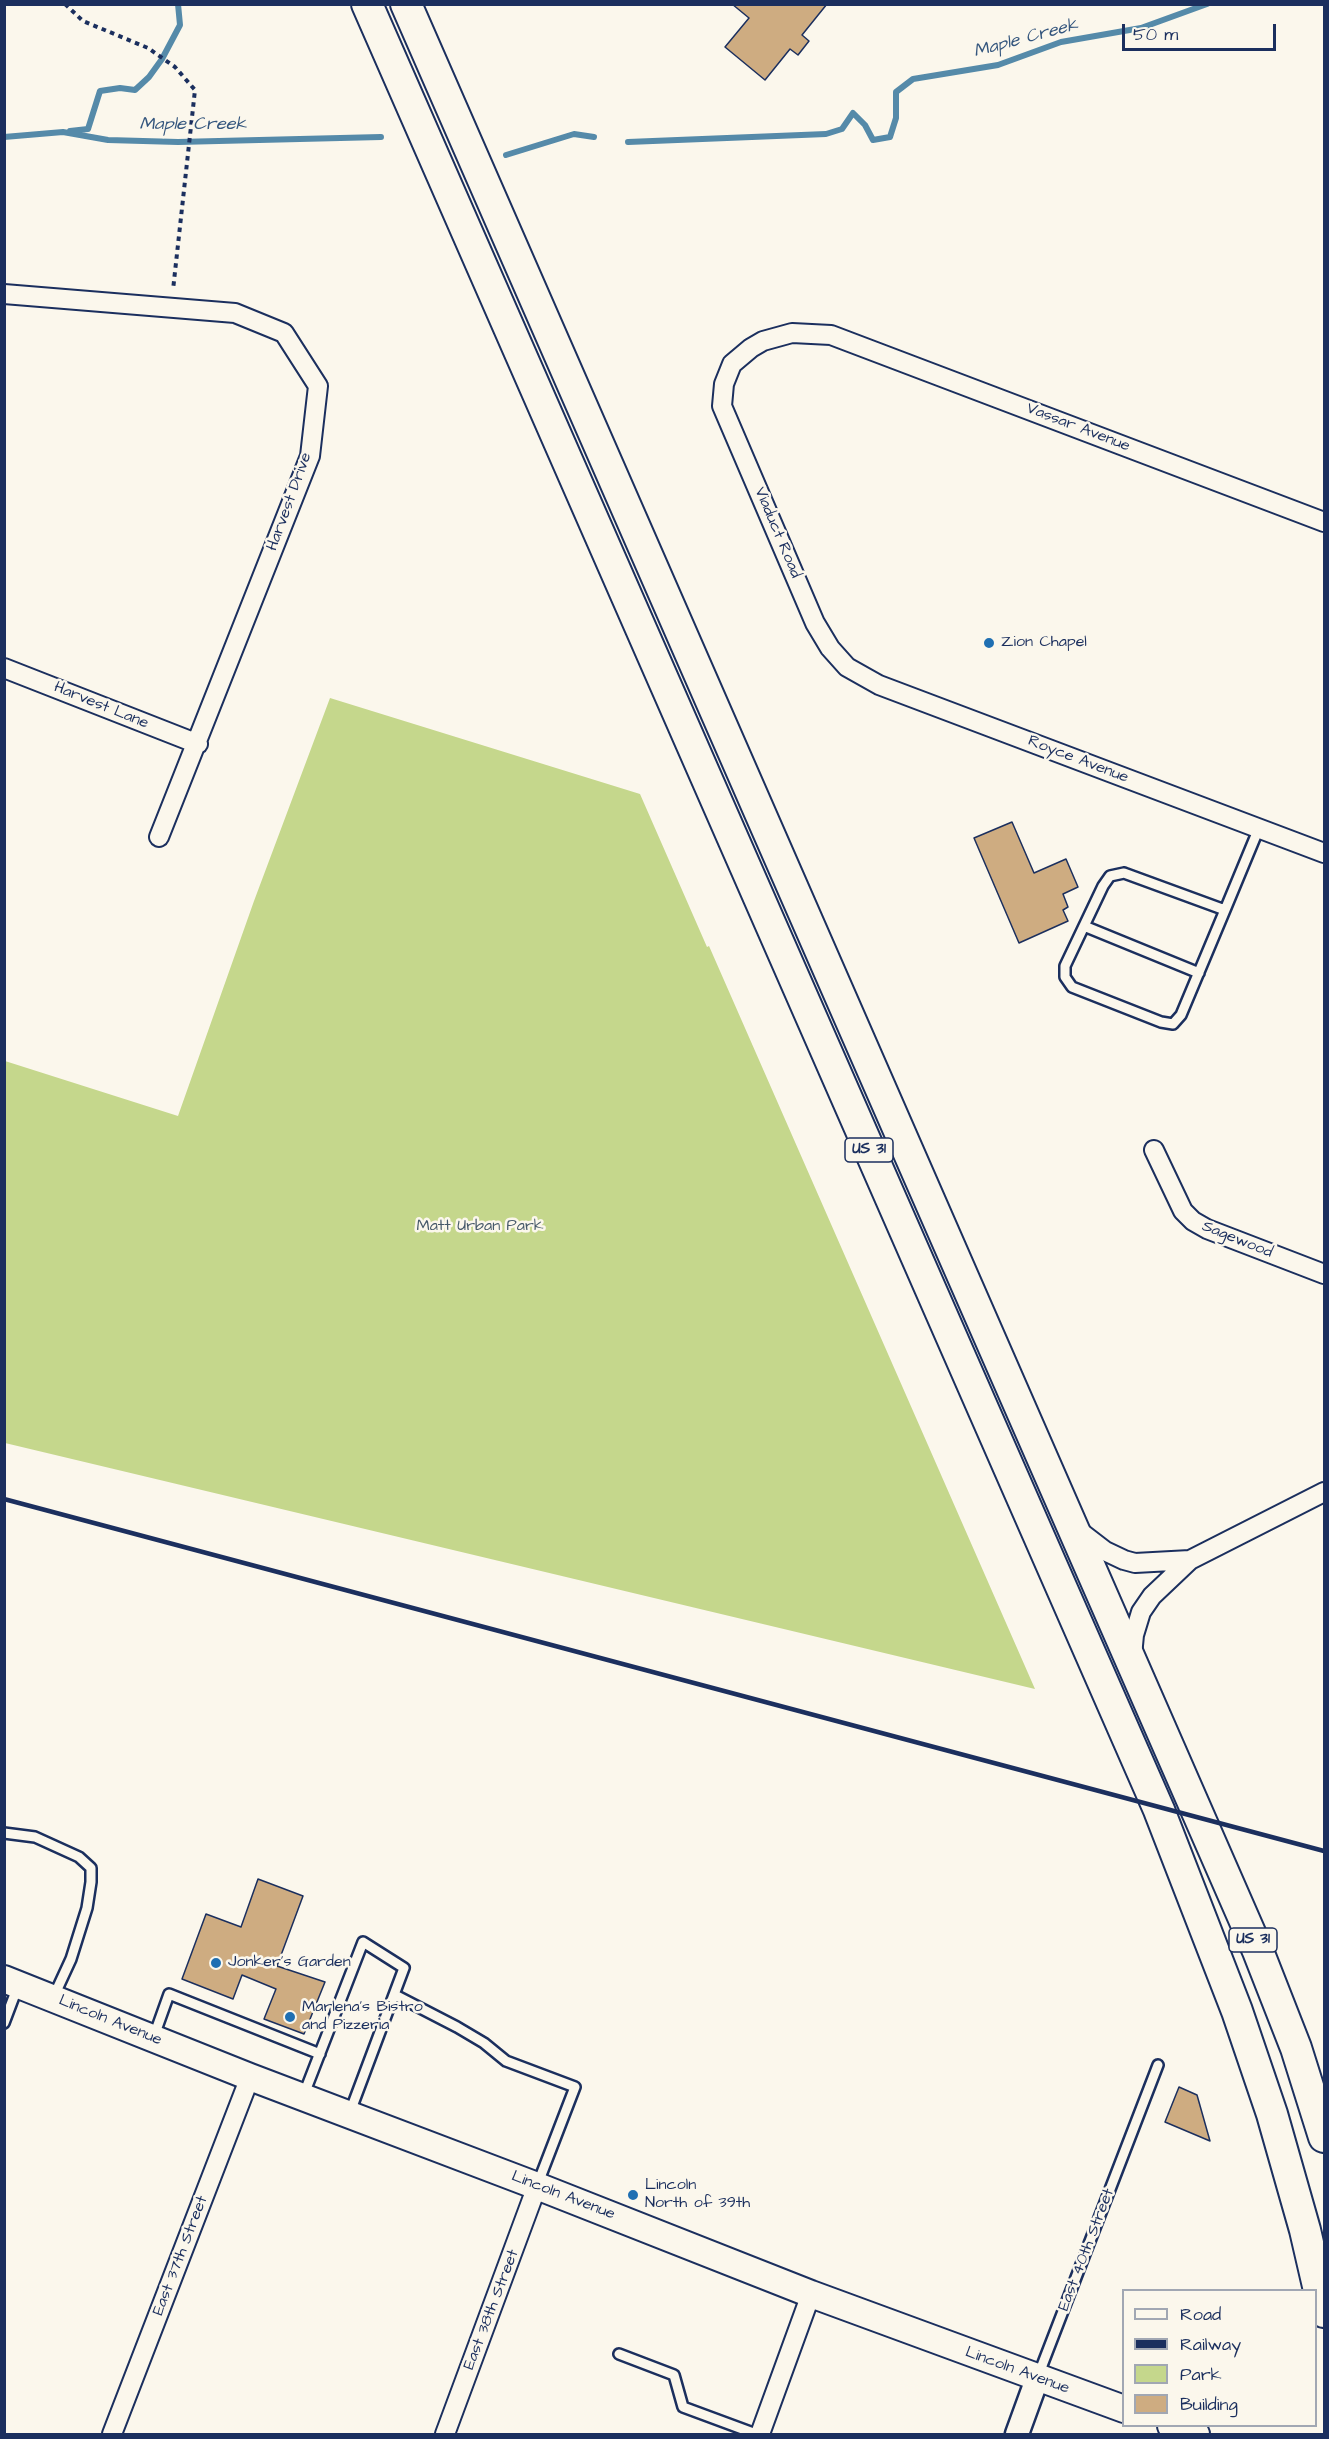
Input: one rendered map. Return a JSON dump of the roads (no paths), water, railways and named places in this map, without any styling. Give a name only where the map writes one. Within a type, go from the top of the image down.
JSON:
[{"type":"highway","name":"US 31","points":[[367,4],[1159,1810],[1233,2000],[1272,2114],[1305,2230],[1324,2312]]},
{"type":"highway","name":"US 31","points":[[406,4],[1258,1952],[1296,2048],[1324,2136]]},
{"type":"main road","name":"Lincoln Avenue","points":[[11,1982],[811,2294],[1037,2379],[1122,2408]]},
{"type":"main road","points":[[1174,2427],[1196,2434]]},
{"type":"street","name":"Harvest Drive","points":[[4,294],[235,313],[284,333],[318,386],[309,456],[198,744],[159,837]]},
{"type":"street","name":"Vassar Avenue","points":[[722,406],[722,394],[732,364],[751,348],[763,341],[792,333],[831,335],[1324,522]]},
{"type":"street","name":"Viaduct Road","points":[[722,406],[815,623],[838,658]]},
{"type":"street","name":"Royce Avenue","points":[[838,658],[859,676],[879,685],[1324,853]]},
{"type":"street","name":"Harvest Lane","points":[[4,668],[198,744]]},
{"type":"street","name":"Sagewood","points":[[1154,1149],[1183,1211],[1193,1221],[1207,1229],[1324,1274]]},
{"type":"street","points":[[1131,1659],[1134,1635],[1141,1612],[1152,1596],[1190,1560],[1324,1492]]},
{"type":"street","points":[[1073,1527],[1105,1551],[1124,1560],[1135,1563],[1190,1560]]},
{"type":"street","name":"East 37th Street","points":[[112,2434],[250,2077]]},
{"type":"street","name":"East 38th Street","points":[[444,2434],[537,2186]]},
{"type":"street","points":[[758,2434],[811,2294]]},
{"type":"street","name":"East 40th Street","points":[[1017,2434],[1037,2379]]},
{"type":"lane","points":[[1225,910],[1124,873],[1110,876],[1065,966],[1065,977],[1072,987],[1161,1022],[1173,1024],[1181,1015],[1199,973],[1259,828]]},
{"type":"lane","points":[[1084,926],[1199,973]]},
{"type":"lane","points":[[4,1833],[35,1837],[79,1857],[91,1868],[87,1908],[71,1959],[53,1998]]},
{"type":"lane","points":[[303,2097],[363,1942],[404,1968],[350,2115]]},
{"type":"lane","points":[[4,2023],[11,1982]]},
{"type":"lane","points":[[153,2038],[169,1994],[320,2054]]},
{"type":"lane","points":[[395,1995],[484,2043],[506,2061],[575,2087],[537,2186]]},
{"type":"lane","name":"East 40th Street","points":[[1037,2379],[1158,2066]]},
{"type":"lane","points":[[619,2354],[674,2375],[683,2407],[758,2434]]},
{"type":"waterway","points":[[70,131],[88,129],[100,91],[120,88],[135,90],[149,77],[162,59],[180,25],[178,4]]},
{"type":"waterway","name":"Maple Creek","points":[[628,142],[826,134],[842,129],[853,113],[865,125],[873,140],[890,137],[896,118],[896,92],[913,79],[998,65],[1061,42],[1141,28],[1207,4]]},
{"type":"waterway","name":"Maple Creek","points":[[4,137],[63,132],[108,140],[178,142],[381,137]]},
{"type":"waterway","name":"Maple Creek","points":[[506,155],[574,134],[594,137]]},
{"type":"railway","points":[[4,1499],[1324,1851]]},
{"type":"place","name":"Zion Chapel","points":[[989,643]]},
{"type":"place","name":"Jonker's Garden","points":[[216,1963]]},
{"type":"place","name":"Marlena's Bistro and Pizzeria","points":[[290,2017]]},
{"type":"place","name":"Lincoln North of 39th","points":[[633,2195]]},
{"type":"park label","name":"Matt Urban Park","points":[[480,1227]]}]
